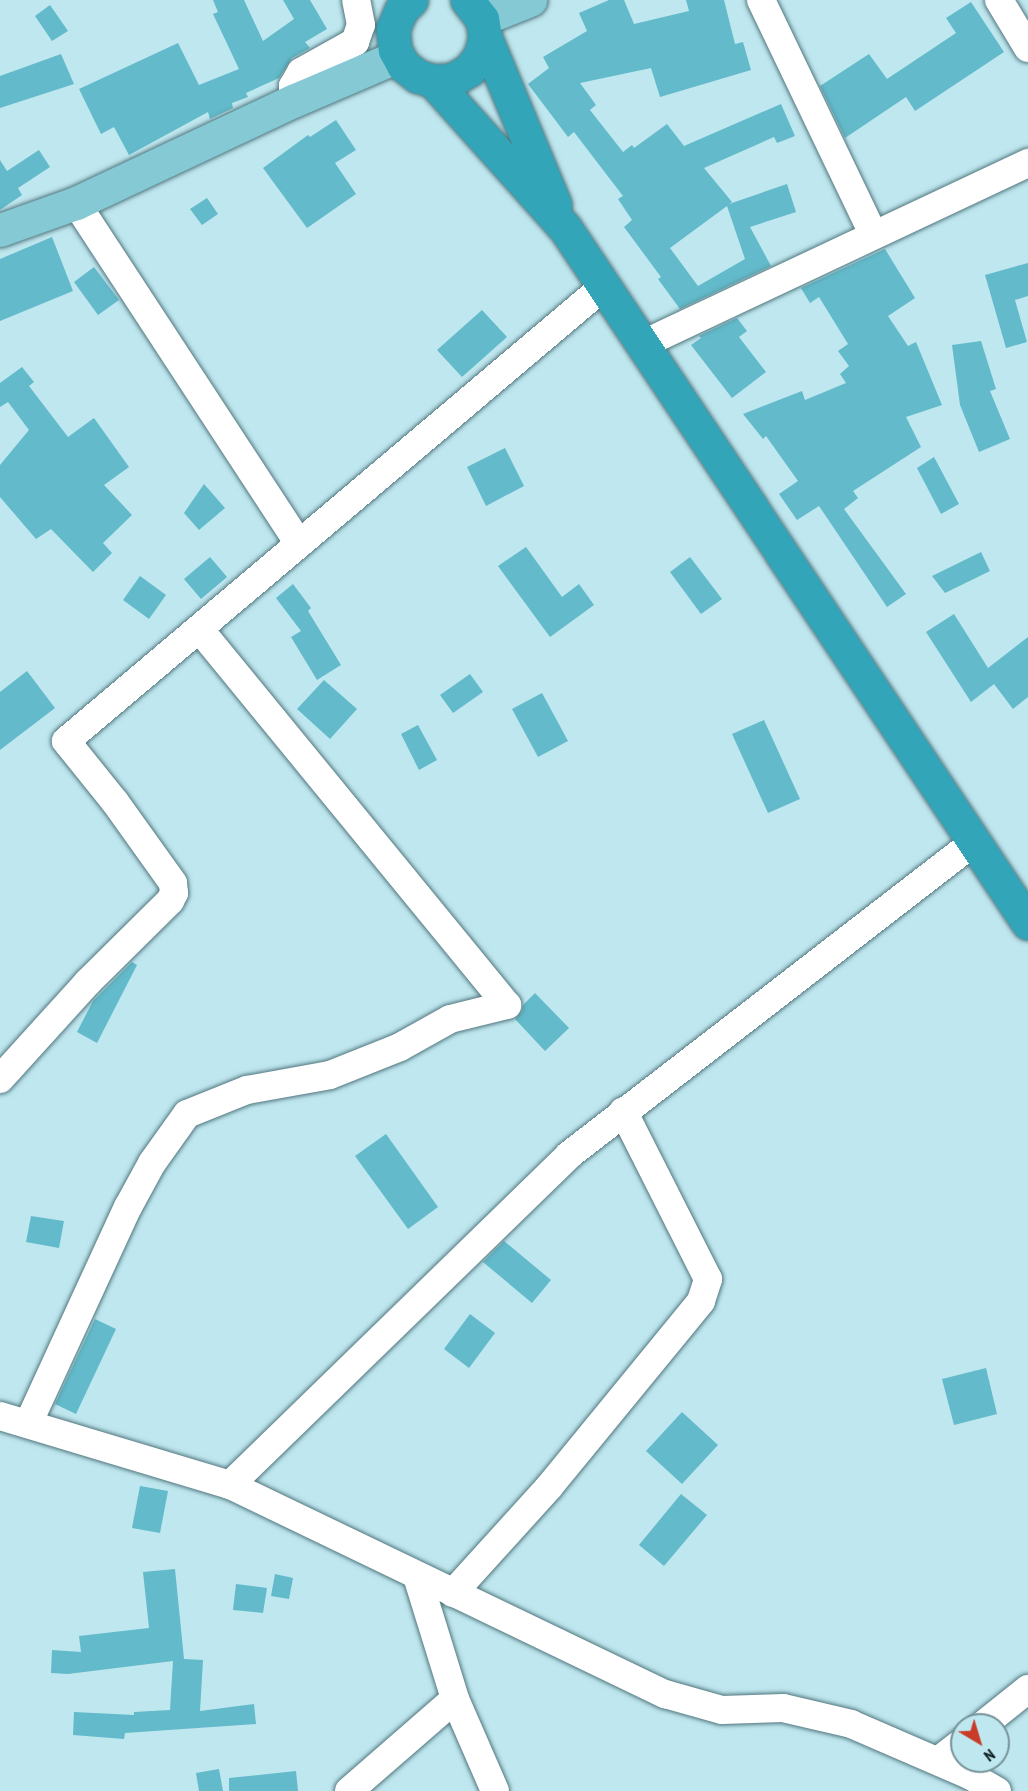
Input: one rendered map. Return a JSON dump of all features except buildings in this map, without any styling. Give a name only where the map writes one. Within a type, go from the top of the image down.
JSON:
[{"type":"highway","points":[[378,0],[403,65],[417,76],[433,81],[452,80],[469,70],[480,56],[478,19]]},
{"type":"highway","points":[[396,42],[401,10],[411,0]]},
{"type":"highway","points":[[478,19],[565,228]]},
{"type":"highway","points":[[433,81],[565,228],[1028,923]]},
{"type":"main road","points":[[478,19],[530,0]]},
{"type":"main road","points":[[0,230],[76,203],[293,101],[396,42]]},
{"type":"street","points":[[293,101],[293,86],[301,72],[355,42],[361,25],[356,0]]},
{"type":"street","points":[[761,0],[873,234]]},
{"type":"street","points":[[999,0],[1028,48]]},
{"type":"street","points":[[641,345],[1028,163]]},
{"type":"street","points":[[76,203],[299,544]]},
{"type":"street","points":[[0,1079],[80,991],[170,901],[174,893],[173,883],[154,856],[66,741],[603,287]]},
{"type":"street","points":[[28,1425],[128,1207],[152,1163],[187,1114],[247,1090],[330,1075],[400,1047],[450,1019],[507,1005],[199,629]]},
{"type":"street","points":[[230,1485],[569,1155],[974,842]]},
{"type":"street","points":[[453,1593],[549,1486],[701,1301],[708,1279],[623,1111]]},
{"type":"street","points":[[0,1416],[230,1485],[665,1694],[722,1710],[783,1708],[851,1724],[938,1761],[997,1791]]},
{"type":"street","points":[[417,1576],[455,1699],[495,1791]]},
{"type":"street","points":[[998,1713],[1028,1689]]},
{"type":"street","points":[[349,1791],[455,1699]]},
{"type":"street","points":[[938,1761],[950,1752]]}]
